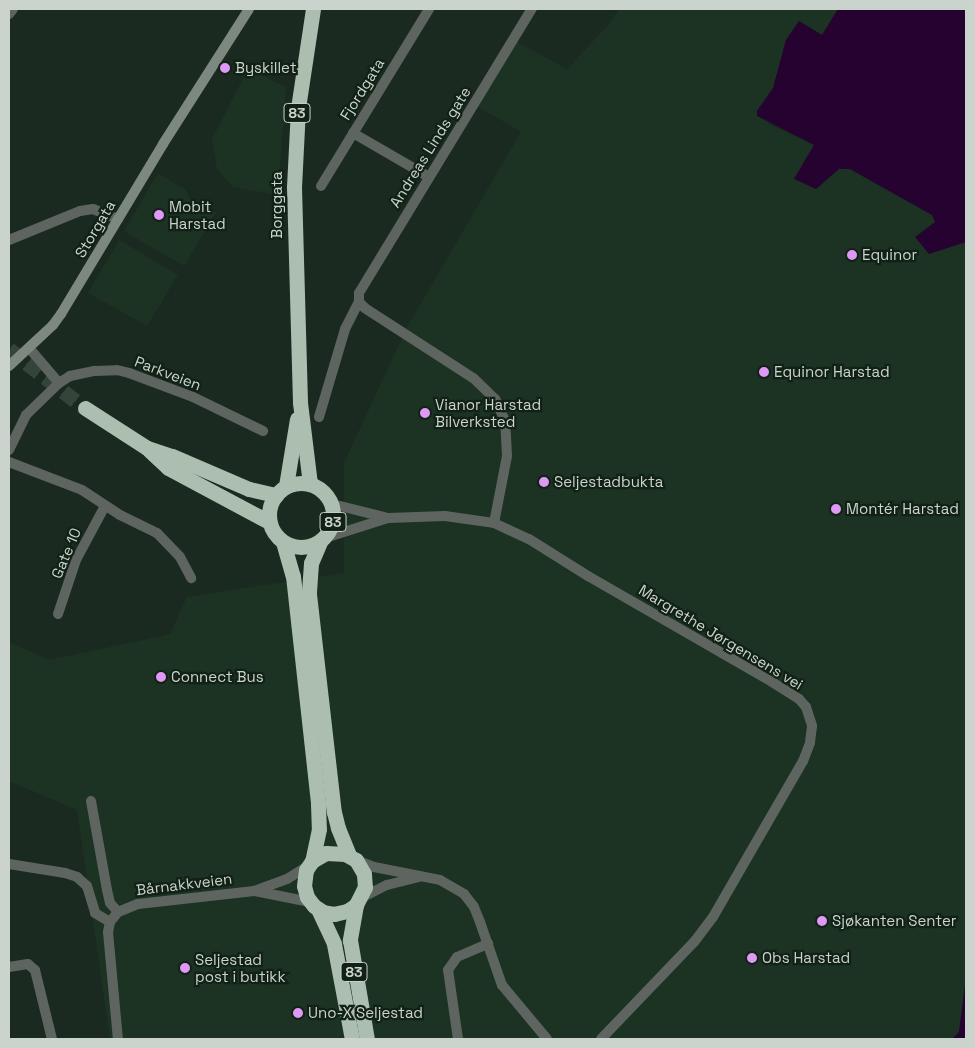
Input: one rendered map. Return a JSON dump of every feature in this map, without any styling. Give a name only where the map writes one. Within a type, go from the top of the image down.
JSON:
[{"type":"highway","name":"Borggata","points":[[310,484],[300,402],[295,161],[300,85],[314,9]]},
{"type":"highway","name":"Borggata","points":[[281,491],[300,402]]},
{"type":"highway","name":"83","points":[[85,408],[148,448],[241,486],[281,491]]},
{"type":"highway","name":"83","points":[[148,448],[168,468],[270,522]]},
{"type":"highway","name":"83","points":[[322,540],[301,548],[283,542],[277,536],[270,522],[270,508],[281,491],[298,483],[310,484],[324,492],[332,504],[334,519],[311,563],[309,594],[334,812],[338,828],[352,858],[362,869],[366,880],[350,940],[367,1039]]},
{"type":"highway","name":"83","points":[[283,542],[293,576],[318,804],[319,829],[310,863],[304,876],[304,886],[334,944],[352,1039]]},
{"type":"highway","points":[[310,863],[321,855],[331,852],[352,858]]},
{"type":"highway","points":[[314,905],[328,913],[338,914],[347,911],[359,902]]},
{"type":"street","points":[[9,14],[12,9]]},
{"type":"street","name":"Storgata","points":[[9,366],[30,348],[61,314],[249,9]]},
{"type":"street","name":"Fjordgata","points":[[322,186],[430,9]]},
{"type":"street","name":"Andreas Linds gate","points":[[319,417],[345,329],[359,302],[359,294],[363,286],[532,9]]},
{"type":"street","points":[[353,133],[429,177]]},
{"type":"street","points":[[9,240],[80,211],[93,209],[118,219]]},
{"type":"street","points":[[359,302],[473,378],[495,399],[505,422],[507,456],[494,523]]},
{"type":"street","points":[[9,450],[26,415],[59,383],[30,348]]},
{"type":"street","name":"Parkveien","points":[[59,383],[70,376],[81,373],[117,370],[142,377],[193,397],[263,431]]},
{"type":"street","points":[[9,462],[82,490],[105,506],[157,533],[180,557],[191,578]]},
{"type":"street","name":"Margrethe Jørgensens vei","points":[[332,504],[388,518],[445,516],[494,523],[529,539],[799,699],[806,707],[812,726],[810,743],[803,761],[713,917],[694,942],[601,1039]]},
{"type":"street","name":"Gate 10","points":[[58,614],[76,560],[105,506]]},
{"type":"street","name":"Margrethe Jørgensens vei","points":[[322,540],[388,518]]},
{"type":"street","points":[[91,801],[107,890],[110,902],[118,912],[110,922],[108,944],[118,1039]]},
{"type":"street","points":[[352,858],[374,867],[440,880],[464,894],[474,907],[502,985],[547,1039]]},
{"type":"street","name":"Bårnakkveien","points":[[118,912],[138,904],[254,891],[287,879],[310,863]]},
{"type":"street","points":[[9,864],[65,873],[77,877],[87,886],[95,912],[110,922]]},
{"type":"street","points":[[359,902],[387,885],[419,877]]},
{"type":"street","name":"Bårnakkveien","points":[[254,891],[314,905]]},
{"type":"street","points":[[458,1039],[448,970],[457,957],[488,944]]},
{"type":"street","points":[[9,967],[28,964],[36,970],[52,1039]]},
{"type":"shaded area","points":[[619,9],[838,9],[822,35],[799,21],[786,40],[773,88],[757,111],[770,125],[814,145],[794,178],[816,189],[839,169],[850,169],[932,215],[935,222],[928,254],[966,242],[966,977],[959,1032],[952,1039],[110,1039],[77,810],[9,781],[9,642],[50,660],[170,634],[187,597],[344,573],[344,463],[406,329],[521,132],[470,102],[508,37],[567,69],[612,21]]},
{"type":"shaded area","points":[[838,9],[966,9],[966,242],[929,254],[915,237],[935,222],[932,215],[850,169],[839,169],[816,189],[794,179],[814,145],[757,116],[757,111],[773,88],[786,40],[799,21],[822,35]]},
{"type":"shaded area","points":[[248,69],[286,87],[278,195],[233,187],[217,169],[212,139]]},
{"type":"shaded area","points":[[158,173],[186,190],[192,202],[216,213],[184,266],[124,231]]},
{"type":"shaded area","points":[[119,240],[178,275],[147,326],[88,293]]},
{"type":"shaded area","points":[[966,977],[966,1039],[952,1039],[959,1032]]},
{"type":"tunnel","points":[[9,349],[85,408]]},
{"type":"place","name":"Byskillet","points":[[225,68]]},
{"type":"place","name":"Mobit Harstad","points":[[159,215]]},
{"type":"place","name":"Equinor","points":[[852,255]]},
{"type":"place","name":"Equinor Harstad","points":[[764,372]]},
{"type":"place","name":"Vianor Harstad Bilverksted","points":[[425,413]]},
{"type":"place","name":"Seljestadbukta","points":[[544,482]]},
{"type":"place","name":"Montér Harstad","points":[[836,509]]},
{"type":"place","name":"Connect Bus","points":[[161,677]]},
{"type":"place","name":"Sjøkanten Senter","points":[[822,921]]},
{"type":"place","name":"Obs Harstad","points":[[752,958]]},
{"type":"place","name":"Seljestad post i butikk","points":[[185,968]]},
{"type":"place","name":"Uno-X Seljestad","points":[[298,1013]]}]
